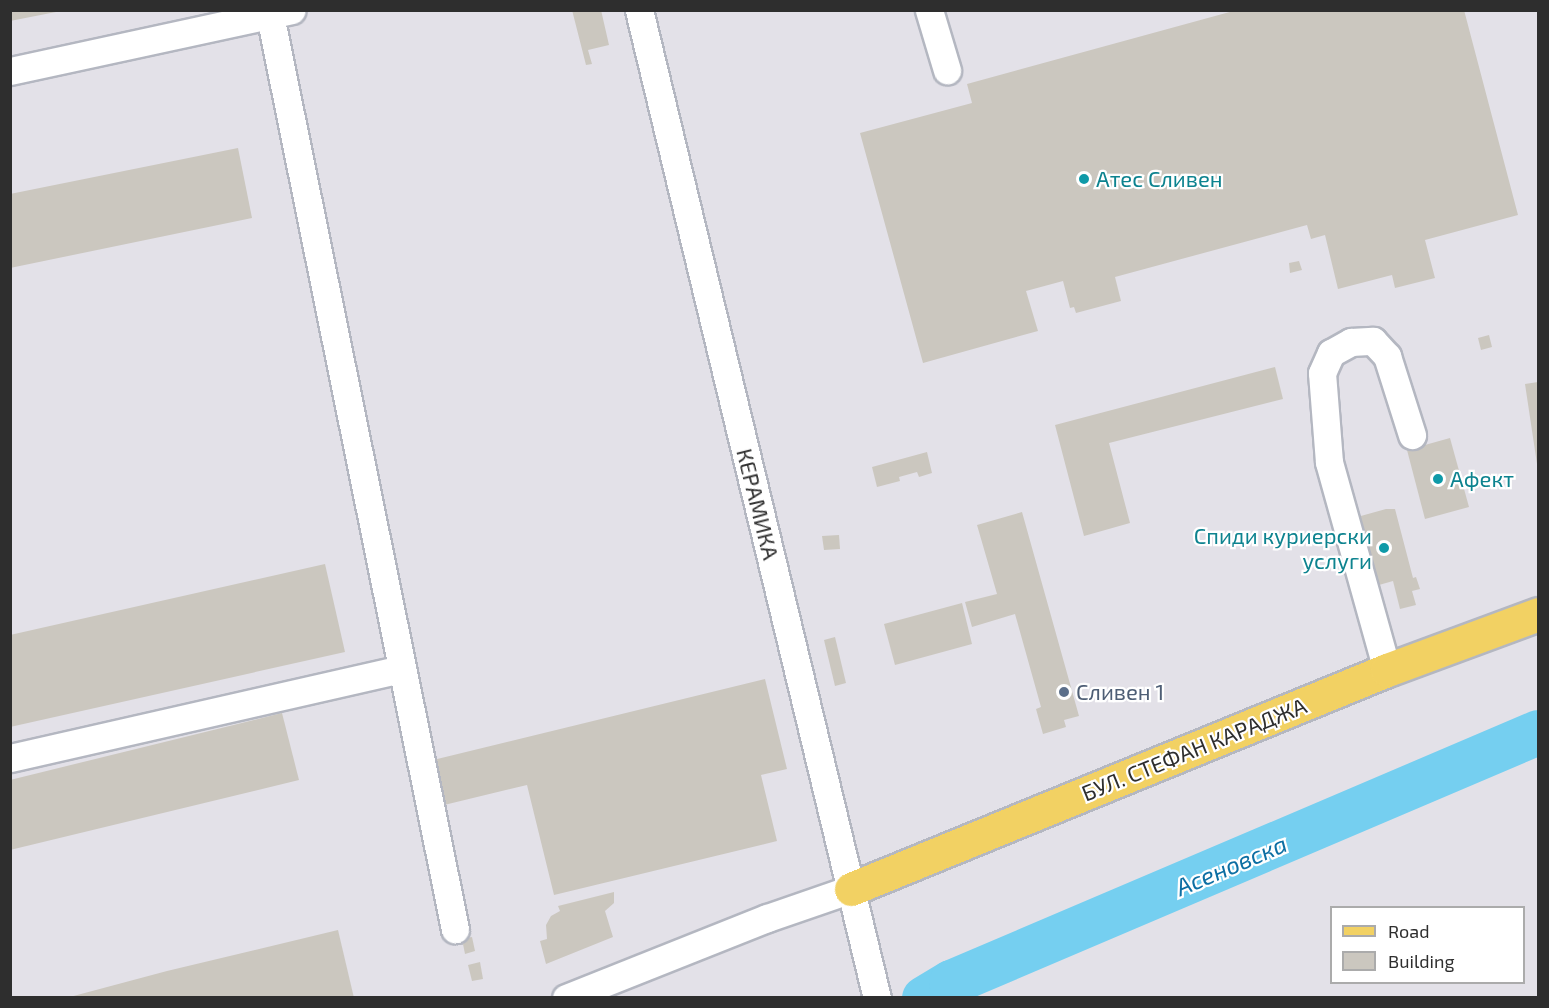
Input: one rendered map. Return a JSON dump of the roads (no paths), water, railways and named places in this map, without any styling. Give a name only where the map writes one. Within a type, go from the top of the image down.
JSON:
[{"type":"main road","name":"БУЛ. СТЕФАН КАРАДЖА","points":[[851,889],[1387,670],[1539,614]]},
{"type":"street","name":"КЕРАМИКА","points":[[639,10],[877,998]]},
{"type":"street","points":[[929,10],[947,70]]},
{"type":"street","points":[[10,71],[277,12],[402,669],[455,928]]},
{"type":"street","points":[[1387,670],[1329,462],[1322,373],[1331,353],[1351,342],[1373,341],[1387,356],[1412,435]]},
{"type":"street","points":[[10,758],[402,669]]},
{"type":"street","points":[[566,998],[767,918],[851,889]]},
{"type":"waterway","name":"Асеновска","points":[[924,998],[951,982],[1538,732]]},
{"type":"place","name":"Атес Сливен","points":[[1084,179]]},
{"type":"place","name":"Афект","points":[[1438,479]]},
{"type":"place","name":"Спиди куриерски услуги","points":[[1384,548]]},
{"type":"place","name":"Сливен 1","points":[[1064,692]]}]
